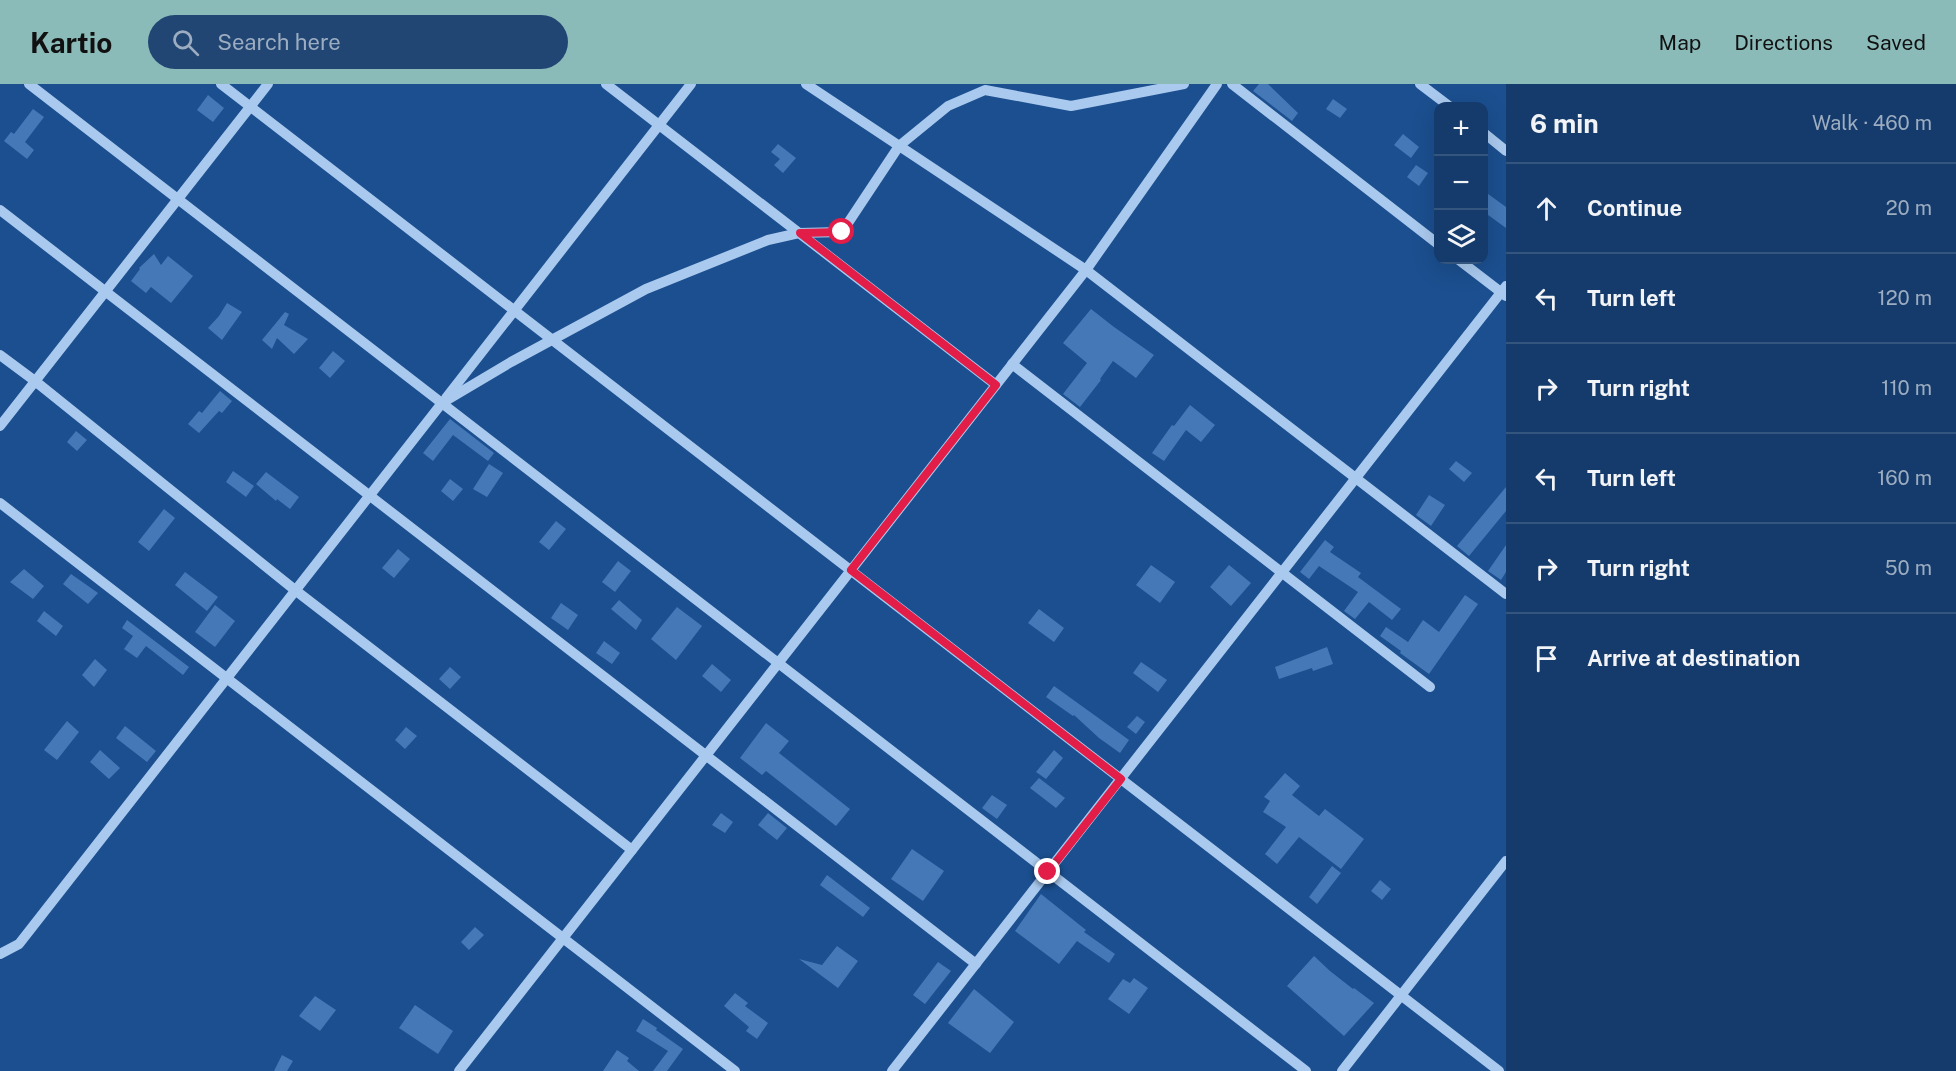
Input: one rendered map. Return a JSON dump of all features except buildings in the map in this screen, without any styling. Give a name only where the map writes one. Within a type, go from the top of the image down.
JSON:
[{"type":"street","points":[[29,84],[1306,1071]]},
{"type":"street","points":[[221,84],[1499,1071]]},
{"type":"street","points":[[0,426],[268,84]]},
{"type":"street","points":[[606,84],[996,385]]},
{"type":"street","points":[[0,954],[19,944],[691,84]]},
{"type":"street","points":[[806,84],[1086,270],[1506,594]]},
{"type":"street","points":[[442,403],[646,289],[768,240],[800,233],[842,232],[899,146],[948,106],[985,90],[1071,106],[1185,84]]},
{"type":"street","points":[[459,1071],[1086,270],[1217,84]]},
{"type":"street","points":[[1232,84],[1434,241]]},
{"type":"street","points":[[1420,84],[1444,102]]},
{"type":"street","points":[[1488,136],[1506,151]]},
{"type":"street","points":[[0,210],[976,964]]},
{"type":"street","points":[[892,1071],[1504,291],[1465,264]]},
{"type":"street","points":[[0,355],[295,590],[632,850]]},
{"type":"street","points":[[1012,364],[1430,687]]},
{"type":"street","points":[[0,503],[735,1071]]},
{"type":"street","points":[[1342,1071],[1506,861]]},
{"type":"route","points":[[842,232],[800,233],[996,385],[851,570],[1121,779],[1048,872]]}]
